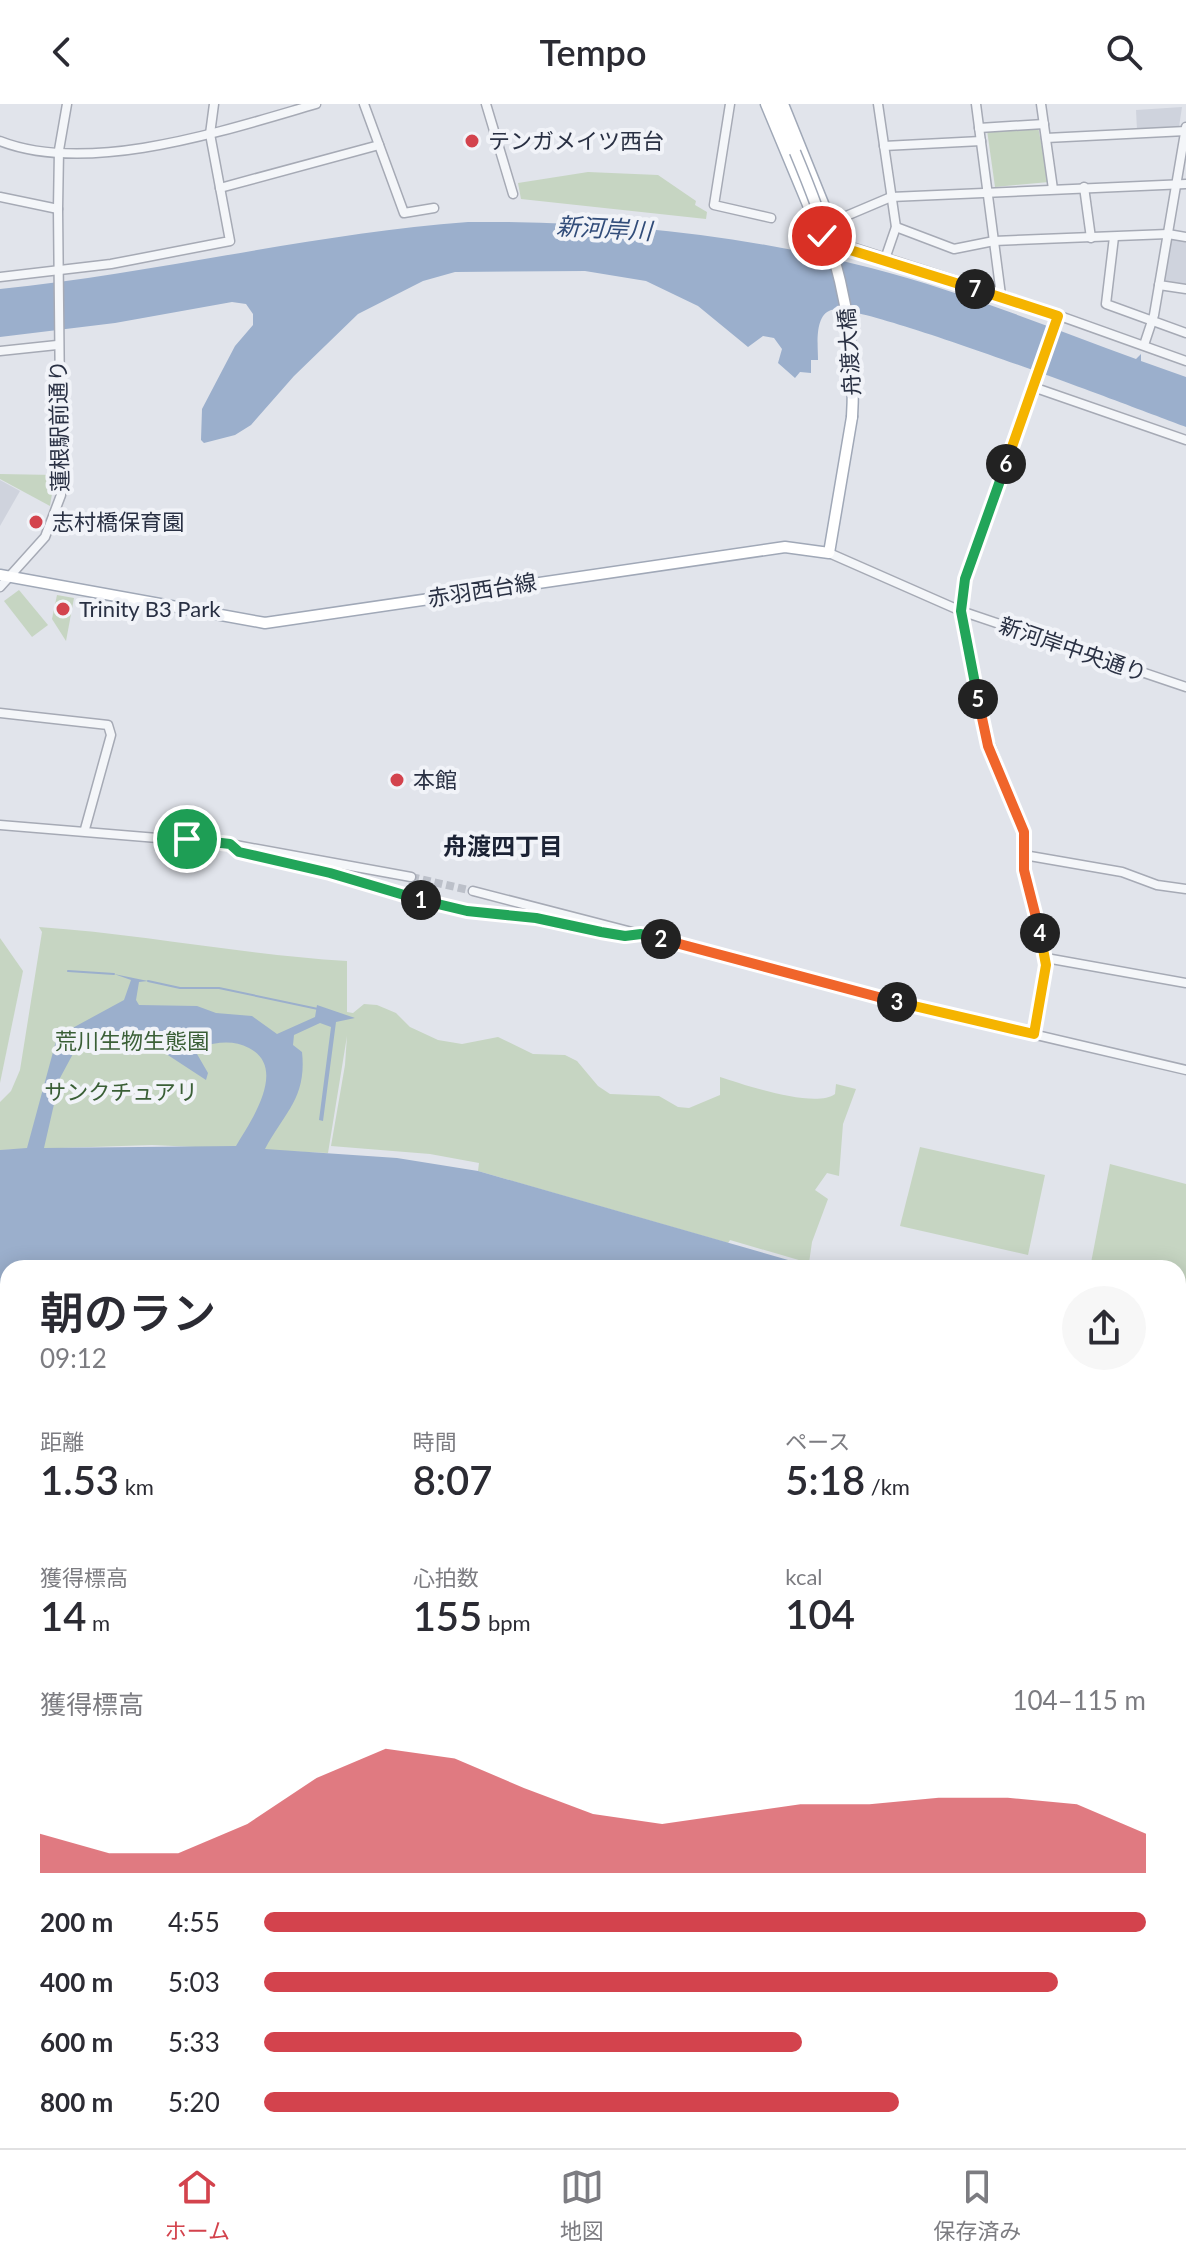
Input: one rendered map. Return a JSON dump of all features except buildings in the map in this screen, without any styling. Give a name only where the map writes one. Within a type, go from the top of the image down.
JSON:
[{"type":"main road","points":[[766,104],[821,236],[839,243]]},
{"type":"main road","name":"舟渡大橋","points":[[774,104],[833,248],[851,330],[852,417],[829,553]]},
{"type":"main road","points":[[783,104],[839,243]]},
{"type":"main road","name":"赤羽西台線","points":[[5,575],[265,623],[785,547],[829,553]]},
{"type":"street","points":[[58,274],[59,155],[67,104]]},
{"type":"street","points":[[0,277],[58,274],[230,241],[210,134],[214,104]]},
{"type":"street","points":[[0,141],[59,155],[101,152],[210,134],[316,104]]},
{"type":"street","points":[[364,104],[404,213],[434,208]]},
{"type":"street","points":[[486,104],[513,194]]},
{"type":"street","points":[[730,104],[714,205],[771,218]]},
{"type":"street","points":[[878,104],[896,227],[885,259]]},
{"type":"street","points":[[976,104],[1001,295]]},
{"type":"street","points":[[1041,104],[1053,189]]},
{"type":"street","points":[[979,128],[1044,124]]},
{"type":"street","points":[[1046,138],[1186,129],[1181,183],[1168,234],[1153,321],[1144,345]]},
{"type":"street","points":[[884,146],[981,141]]},
{"type":"street","points":[[220,188],[379,145]]},
{"type":"street","points":[[832,222],[891,197],[1181,183]]},
{"type":"street","points":[[1084,187],[1091,238]]},
{"type":"street","points":[[0,197],[58,209]]},
{"type":"street","points":[[896,227],[954,249],[994,241],[1168,234],[1186,237]]},
{"type":"street","points":[[1114,237],[1106,304],[1186,333]]},
{"type":"street","points":[[839,243],[1001,295],[1186,361]]},
{"type":"street","name":"蓮根駅前通り","points":[[0,587],[5,575],[45,537],[60,503],[58,274]]},
{"type":"street","points":[[1159,285],[1186,289]]},
{"type":"street","points":[[1034,1034],[1046,958],[1024,870],[1024,832],[995,766],[961,611],[965,579],[1058,316]]},
{"type":"street","points":[[0,351],[57,343]]},
{"type":"street","points":[[1033,385],[1186,440]]},
{"type":"street","name":"新河岸中央通り","points":[[829,553],[961,611],[1186,687]]},
{"type":"street","points":[[0,713],[108,725],[111,735],[85,829]]},
{"type":"street","points":[[0,825],[85,829],[230,844],[411,877]]},
{"type":"street","points":[[230,844],[239,852],[316,869],[397,895],[467,911],[536,918],[625,936],[641,934]]},
{"type":"street","points":[[1024,855],[1122,872],[1157,885],[1186,889]]},
{"type":"street","points":[[473,891],[1186,1070]]},
{"type":"street","points":[[1046,958],[1186,983]]},
{"type":"shaded area","points":[[1182,107],[1179,127],[1137,130],[1136,110]]},
{"type":"shaded area","points":[[1171,237],[1186,240],[1186,286],[1167,283],[1165,279]]},
{"type":"shaded area","points":[[0,480],[20,491],[0,526]]},
{"type":"green space","points":[[1038,127],[1049,182],[995,187],[987,130]]},
{"type":"green space","points":[[588,172],[658,175],[696,201],[695,205],[707,212],[706,219],[521,199],[518,183]]},
{"type":"green space","points":[[0,474],[55,475],[50,506],[0,479]]},
{"type":"green space","points":[[19,590],[48,625],[32,637],[4,601]]},
{"type":"green space","name":"Trinity B3 Park","points":[[57,595],[74,598],[66,641],[52,619]]},
{"type":"green space","points":[[39,927],[347,961],[347,1012],[353,1013],[364,1004],[377,1005],[396,1013],[410,1027],[438,1040],[462,1044],[498,1037],[533,1054],[565,1055],[577,1061],[598,1086],[610,1094],[659,1096],[678,1107],[689,1108],[720,1095],[720,1077],[779,1094],[812,1099],[835,1094],[836,1084],[856,1089],[843,1124],[839,1176],[827,1173],[815,1190],[828,1199],[812,1242],[809,1260],[799,1260],[730,1240],[728,1243],[478,1171],[479,1163],[430,1154],[331,1146],[347,1036],[328,1153],[152,1145],[0,1150],[0,1102],[11,1091],[20,1070],[42,932]]},
{"type":"green space","points":[[0,938],[23,971],[0,1083]]},
{"type":"green space","points":[[920,1147],[1045,1175],[1028,1255],[900,1226]]},
{"type":"green space","points":[[1110,1164],[1186,1184],[1186,1260],[1092,1260]]},
{"type":"water","name":"新河岸川","points":[[468,222],[620,227],[721,238],[821,256],[905,277],[1136,359],[1141,354],[1141,361],[1186,377],[1186,427],[943,339],[852,312],[831,310],[826,313],[819,325],[818,360],[811,360],[811,373],[800,372],[795,378],[778,363],[782,349],[774,338],[763,336],[748,347],[698,306],[646,281],[585,271],[455,272],[423,281],[358,314],[294,376],[251,425],[235,435],[204,443],[201,440],[202,409],[235,346],[253,325],[253,314],[246,304],[232,302],[115,323],[0,337],[0,289],[350,235]]},
{"type":"water","points":[[114,974],[148,981],[139,982],[136,1000],[139,1005],[197,1006],[216,1013],[252,1016],[277,1034],[315,1017],[317,1005],[355,1018],[336,1022],[323,1121],[319,1120],[331,1027],[320,1023],[294,1035],[293,1045],[302,1052],[301,1082],[298,1093],[265,1149],[397,1158],[478,1171],[788,1260],[0,1260],[0,1150],[27,1148],[56,1041],[67,1031],[124,1000],[131,980]],"holes":[[[117,1037],[151,1044],[206,1080],[208,1073],[197,1054],[201,1047],[219,1043],[249,1048],[260,1057],[266,1068],[263,1095],[236,1146],[44,1148],[60,1078],[75,1050]]]},
{"type":"waterway","points":[[68,971],[114,974]]},
{"type":"waterway","points":[[148,981],[180,988],[219,988],[318,1009]]},
{"type":"tunnel","points":[[411,877],[473,891]]},
{"type":"place","name":"テンガメイツ西台","points":[[472,141]]},
{"type":"place","name":"志村橋保育園","points":[[36,522]]},
{"type":"place","name":"Trinity B3 Park","points":[[63,609]]},
{"type":"place","name":"本館","points":[[397,780]]},
{"type":"district","name":"舟渡四丁目","points":[[503,847]]},
{"type":"route","points":[[187,839],[230,844],[239,852],[330,873],[397,895],[467,911],[536,918],[625,936],[641,934],[1034,1034],[1044,979],[1045,949],[1024,870],[1024,832],[988,746],[961,611],[965,579],[1058,316],[1001,295],[847,249],[822,236]]},
{"type":"park label","name":"荒川生物生態園","points":[[132,1041]]},
{"type":"park label","name":"サンクチュアリ","points":[[121,1092]]}]
